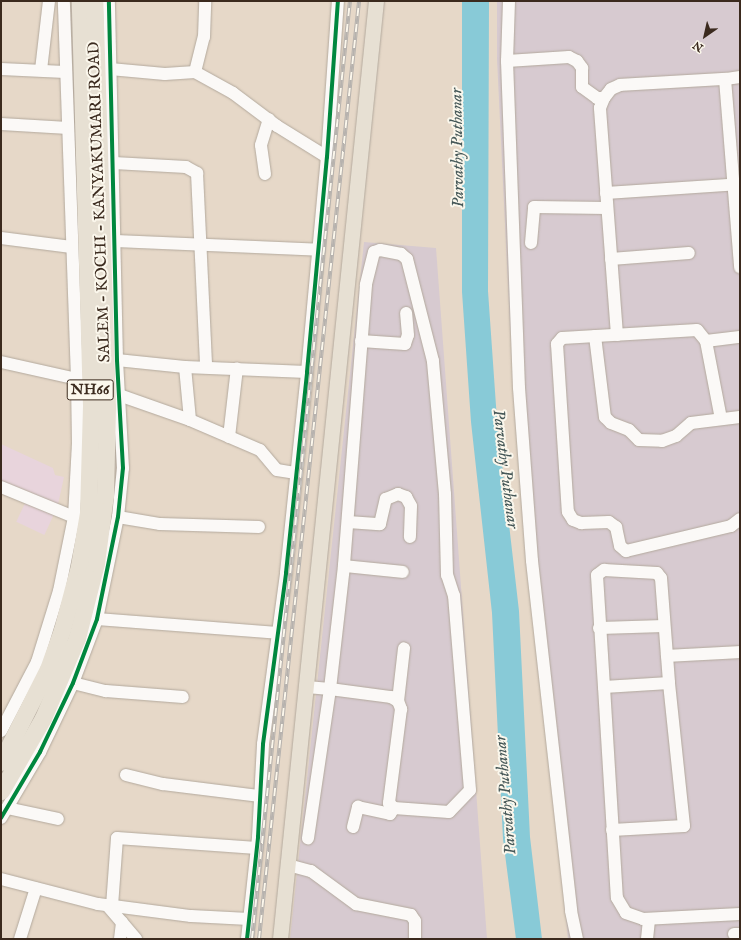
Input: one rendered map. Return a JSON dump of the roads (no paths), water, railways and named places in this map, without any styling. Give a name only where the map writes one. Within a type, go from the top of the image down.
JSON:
[{"type":"highway","name":"SALEM - KOCHI - KANYAKUMARI ROAD","points":[[1,762],[45,676],[62,630],[79,566],[89,505],[90,382],[80,1]]},
{"type":"highway","name":"SALEM - KOCHI - KANYAKUMARI ROAD","points":[[1,790],[42,718],[77,638],[96,563],[105,495],[107,406],[94,1]]},
{"type":"main road","points":[[280,939],[307,687],[376,1]]},
{"type":"street","points":[[41,70],[49,1]]},
{"type":"street","points":[[1,732],[37,662],[59,591],[74,517],[78,444],[77,379],[71,247],[64,1]]},
{"type":"street","points":[[58,819],[4,813],[40,752],[73,683],[97,618],[118,517],[122,468],[117,360],[116,241],[109,1]]},
{"type":"street","points":[[195,72],[204,37],[205,1]]},
{"type":"street","points":[[247,939],[257,848],[263,744],[307,372],[319,250],[328,157],[338,1]]},
{"type":"street","points":[[509,1],[507,60],[519,388],[532,554],[572,911],[577,939]]},
{"type":"street","points":[[507,60],[569,57],[577,61],[582,68],[582,87],[597,98],[604,98]]},
{"type":"street","points":[[1,68],[65,72]]},
{"type":"street","points":[[110,69],[165,74],[195,72],[233,93],[269,119],[328,157]]},
{"type":"street","points":[[617,335],[600,108],[604,98],[611,90],[620,85],[740,77]]},
{"type":"street","points":[[726,79],[737,185],[740,267]]},
{"type":"street","points":[[265,174],[261,145],[269,119]]},
{"type":"street","points":[[1,124],[68,128]]},
{"type":"street","points":[[114,163],[174,166],[195,170],[198,176],[206,367]]},
{"type":"street","points":[[606,193],[737,185]]},
{"type":"street","points":[[531,244],[534,207],[607,208]]},
{"type":"street","points":[[1,238],[71,247]]},
{"type":"street","points":[[116,241],[319,250]]},
{"type":"street","points":[[307,687],[330,689],[392,697],[398,701],[402,709],[389,799],[390,805],[394,808],[449,812],[467,794],[471,783],[454,596],[447,575],[444,494],[433,362],[407,259],[401,254],[380,250],[374,252],[366,285],[344,566],[330,689],[308,838]]},
{"type":"street","points":[[611,259],[689,253]]},
{"type":"street","points":[[361,341],[405,344],[408,335],[406,313]]},
{"type":"street","points":[[721,419],[706,341],[701,332],[693,329],[562,338],[556,344],[568,512],[573,520],[581,523],[609,522],[616,527],[620,546],[630,551],[731,526],[740,519]]},
{"type":"street","points":[[595,336],[603,412],[611,423],[626,428],[642,442],[662,441],[676,436],[691,423],[740,417]]},
{"type":"street","points":[[706,341],[740,337]]},
{"type":"street","points":[[117,360],[185,367],[307,372]]},
{"type":"street","points":[[1,362],[77,379]]},
{"type":"street","points":[[185,367],[190,420]]},
{"type":"street","points":[[229,437],[237,368]]},
{"type":"street","points":[[118,395],[190,420],[229,437],[264,453],[277,470],[295,474]]},
{"type":"street","points":[[1,487],[74,517]]},
{"type":"street","points":[[348,522],[380,524],[386,499],[398,494],[406,497],[411,506],[410,537]]},
{"type":"street","points":[[118,517],[160,524],[259,527]]},
{"type":"street","points":[[344,566],[403,572]]},
{"type":"street","points":[[612,830],[684,826],[669,683],[660,575],[654,572],[604,570],[598,572],[596,578],[612,830],[620,907],[633,917],[649,919],[740,914]]},
{"type":"street","points":[[97,618],[277,633]]},
{"type":"street","points":[[599,628],[664,626]]},
{"type":"street","points":[[398,701],[404,648]]},
{"type":"street","points":[[667,656],[740,652]]},
{"type":"street","points":[[73,683],[106,691],[184,697]]},
{"type":"street","points":[[604,687],[669,683]]},
{"type":"street","points":[[126,775],[163,784],[260,796]]},
{"type":"street","points":[[353,827],[358,807],[390,814],[394,808]]},
{"type":"street","points":[[136,939],[110,905],[117,838],[257,848]]},
{"type":"street","points":[[288,865],[311,871],[356,904],[411,915],[415,921],[415,939]]},
{"type":"street","points":[[1,879],[110,905],[192,916],[249,920]]},
{"type":"street","points":[[20,939],[36,888]]},
{"type":"street","points":[[647,939],[649,919]]},
{"type":"street","points":[[120,939],[122,922]]},
{"type":"water","name":"Parvathy Puthanar","points":[[462,1],[489,1],[488,291],[497,420],[519,611],[530,837],[542,939],[516,939],[503,839],[492,613],[471,422],[462,292]]},
{"type":"railway","points":[[252,939],[350,1]]},
{"type":"railway","points":[[259,939],[359,1]]}]
